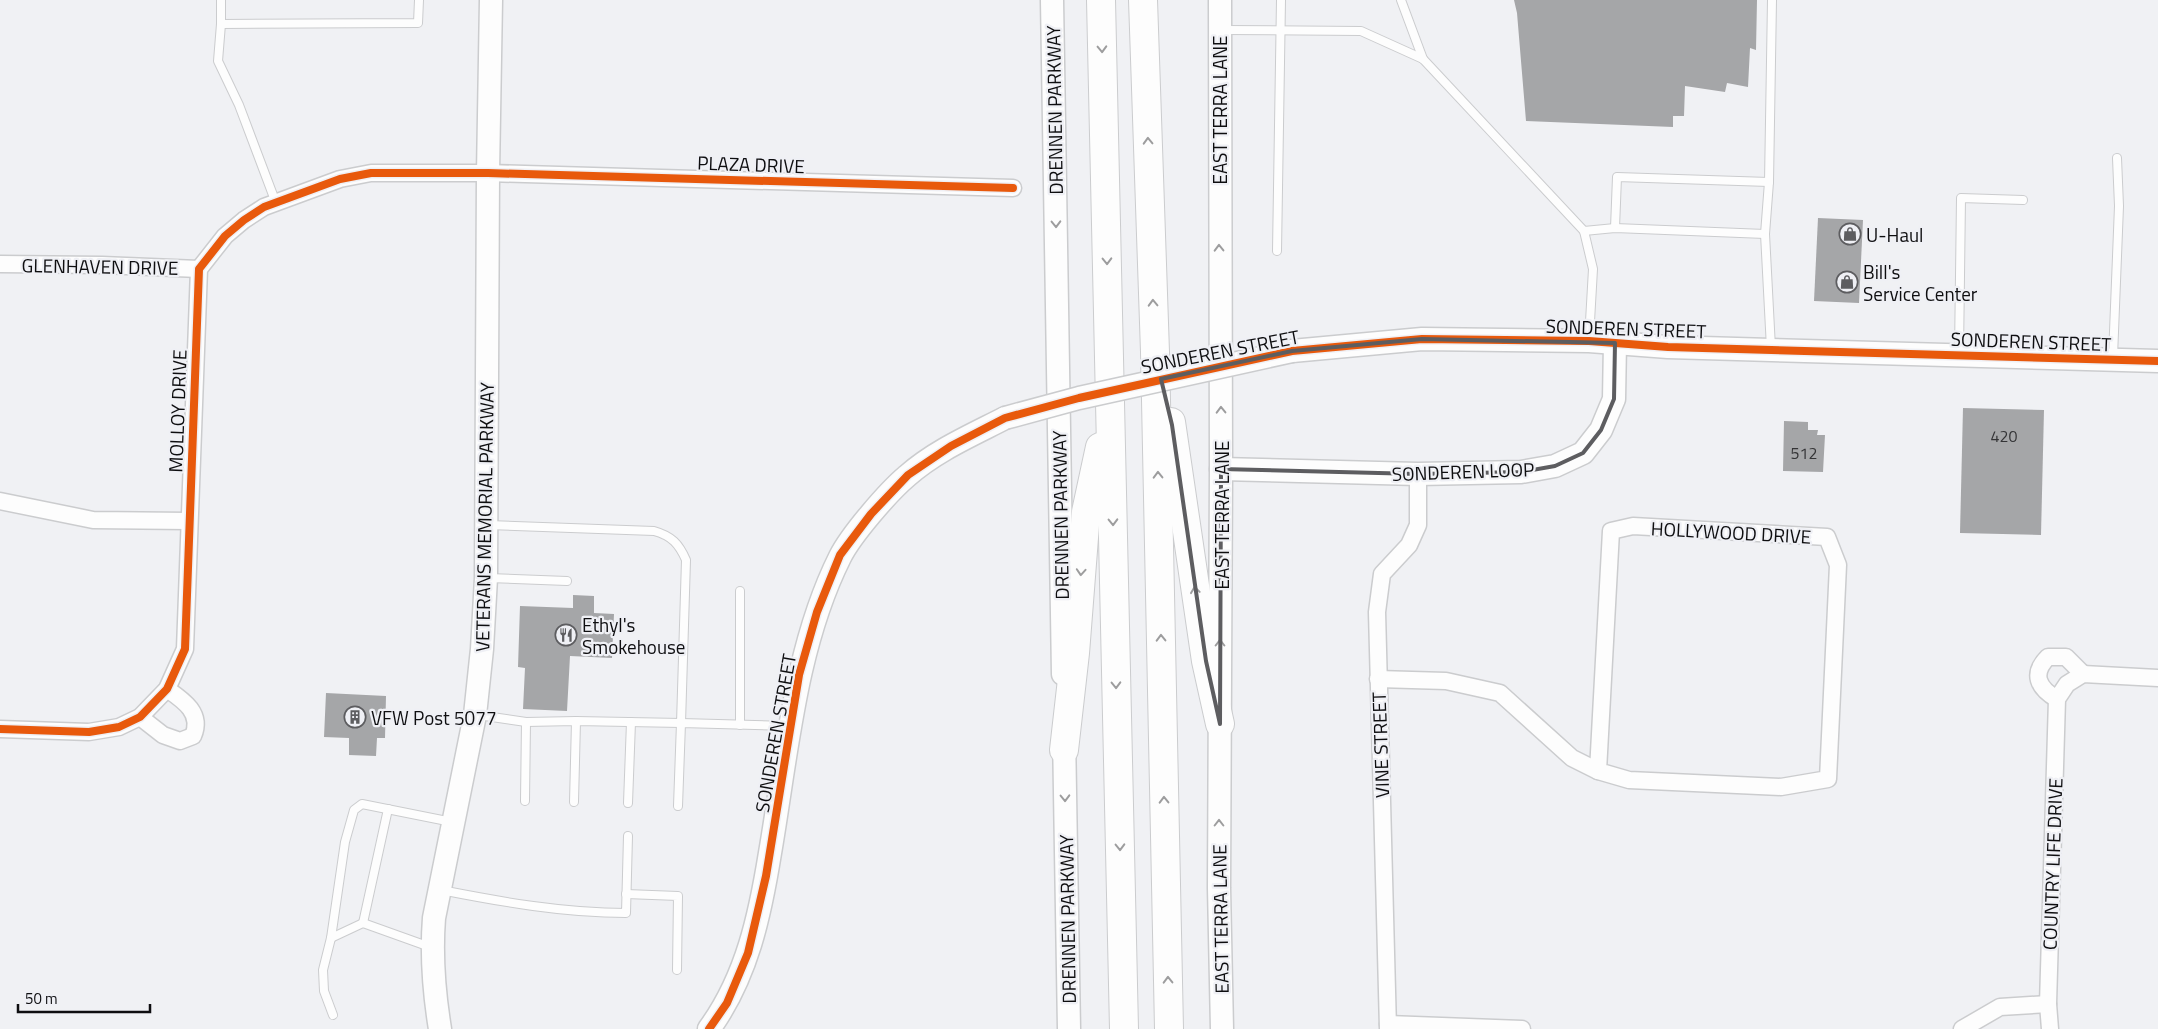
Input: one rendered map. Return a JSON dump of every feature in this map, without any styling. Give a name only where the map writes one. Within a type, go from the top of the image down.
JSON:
[{"type":"highway","points":[[1101,0],[1124,1029]]},
{"type":"highway","points":[[1143,0],[1155,352],[1169,1029]]},
{"type":"highway","points":[[1155,352],[1172,425],[1206,661],[1220,724]]},
{"type":"highway","points":[[1064,750],[1075,653],[1086,512],[1110,404]]},
{"type":"street","name":"VETERANS MEMORIAL PARKWAY","points":[[440,1029],[435,997],[432,947],[439,890],[475,715],[482,649],[486,578],[488,172],[491,0]]},
{"type":"street","name":"DRENNEN PARKWAY","points":[[1052,0],[1069,1029]]},
{"type":"street","name":"EAST TERRA LANE","points":[[1220,0],[1221,469],[1219,888],[1222,1029]]},
{"type":"street","name":"PLAZA DRIVE","points":[[488,172],[1013,188]]},
{"type":"street","points":[[199,269],[225,236],[244,220],[264,207],[340,179],[371,173],[488,172]]},
{"type":"street","name":"GLENHAVEN DRIVE","points":[[0,264],[102,265],[199,269]]},
{"type":"street","name":"MOLLOY DRIVE","points":[[0,729],[89,732],[119,727],[140,717],[167,688],[185,649],[199,269]]},
{"type":"street","name":"SONDEREN STREET","points":[[709,1029],[727,1003],[748,953],[766,876],[799,675],[816,612],[840,555],[871,514],[908,475],[951,446],[1004,418],[1088,396],[1292,351],[1422,340],[1589,342],[1668,347],[2158,361]]},
{"type":"street","name":"SONDEREN LOOP","points":[[1221,469],[1418,474],[1521,472],[1555,466],[1583,453],[1601,430],[1614,399],[1615,343]]},
{"type":"street","name":"VINE STREET","points":[[1388,1027],[1377,612],[1382,574],[1409,545],[1418,525],[1418,474]]},
{"type":"street","points":[[0,500],[93,520],[189,521]]},
{"type":"street","name":"HOLLYWOOD DRIVE","points":[[1378,679],[1446,681],[1500,694],[1572,758],[1598,771],[1629,780],[1781,787],[1828,779],[1838,565],[1827,537],[1633,526],[1611,531],[1598,771]]},
{"type":"street","points":[[2083,674],[2066,656],[2048,657],[2040,665],[2038,678],[2042,689],[2057,699],[2067,684],[2083,674],[2158,678]]},
{"type":"street","points":[[140,717],[163,735],[180,741],[193,736],[196,720],[192,710],[185,701],[167,688]]},
{"type":"street","name":"COUNTRY LIFE DRIVE","points":[[2050,1029],[2048,1004],[2057,699]]},
{"type":"street","points":[[1962,1029],[2000,1007],[2048,1004]]},
{"type":"street","points":[[1388,1027],[1522,1029]]},
{"type":"lane","points":[[221,0],[218,60],[239,105],[276,203]]},
{"type":"lane","points":[[221,24],[418,22],[419,0]]},
{"type":"lane","points":[[1277,251],[1279,31],[1281,0]]},
{"type":"lane","points":[[1401,0],[1423,59]]},
{"type":"lane","points":[[1771,350],[1765,234],[1769,182],[1772,0]]},
{"type":"lane","points":[[1220,29],[1361,31],[1423,59],[1584,231],[1593,269],[1589,342]]},
{"type":"lane","points":[[2112,359],[2119,206],[2117,158]]},
{"type":"lane","points":[[1615,228],[1617,177],[1769,182]]},
{"type":"lane","points":[[1959,355],[1962,198],[2023,200]]},
{"type":"lane","points":[[1584,231],[1615,228],[1765,234]]},
{"type":"lane","points":[[486,525],[654,531],[668,535],[680,547],[686,560],[678,806]]},
{"type":"lane","points":[[486,578],[567,581]]},
{"type":"lane","points":[[740,590],[740,725]]},
{"type":"lane","points":[[475,715],[526,722],[576,721],[791,726]]},
{"type":"lane","points":[[574,802],[576,721]]},
{"type":"lane","points":[[525,801],[526,722]]},
{"type":"lane","points":[[628,803],[631,722]]},
{"type":"lane","points":[[332,1015],[324,991],[323,970],[331,938],[345,842],[354,810],[362,804],[454,823]]},
{"type":"lane","points":[[363,923],[388,809]]},
{"type":"lane","points":[[439,890],[595,913],[626,912],[628,836]]},
{"type":"lane","points":[[626,894],[678,896],[677,970]]},
{"type":"lane","points":[[331,938],[363,923],[432,947]]},
{"type":"highlighted area","points":[[1422,339],[1615,343],[1614,399],[1601,430],[1583,453],[1555,466],[1521,472],[1418,474],[1221,469],[1220,724],[1206,661],[1172,425],[1161,379],[1292,351]]},
{"type":"building","points":[[1514,0],[1757,0],[1756,50],[1750,48],[1748,87],[1727,83],[1725,92],[1685,86],[1684,116],[1673,116],[1673,127],[1526,121],[1517,13]]},
{"type":"building","points":[[1818,218],[1863,220],[1859,303],[1814,301]]},
{"type":"building","points":[[1963,408],[2044,410],[2041,535],[1960,533]]},
{"type":"building","points":[[1784,421],[1808,422],[1808,430],[1818,430],[1817,435],[1825,435],[1823,472],[1783,471]]},
{"type":"building","name":"Ethyl's Smokehouse","points":[[573,595],[594,596],[594,613],[614,614],[612,658],[570,656],[567,711],[523,709],[525,668],[518,667],[520,606],[573,608]]},
{"type":"building","name":"VFW Post 5077","points":[[326,693],[386,696],[385,738],[377,738],[376,756],[349,755],[349,738],[324,737]]},
{"type":"cycle path","points":[[0,729],[89,732],[119,727],[140,717],[167,689],[185,649],[199,269],[225,236],[244,220],[264,207],[340,179],[371,173],[488,173],[1013,188]]},
{"type":"cycle path","points":[[709,1029],[727,1003],[748,953],[766,876],[799,675],[817,612],[840,555],[871,514],[908,475],[951,446],[1005,418],[1079,398],[1292,351],[1422,339],[1589,341],[1668,347],[2158,361]]},
{"type":"place","name":"U-Haul","points":[[1850,234]]},
{"type":"place","name":"Bill's Service Center","points":[[1847,282]]},
{"type":"place","name":"Ethyl's Smokehouse","points":[[566,635]]},
{"type":"place","name":"VFW Post 5077","points":[[355,717]]}]
